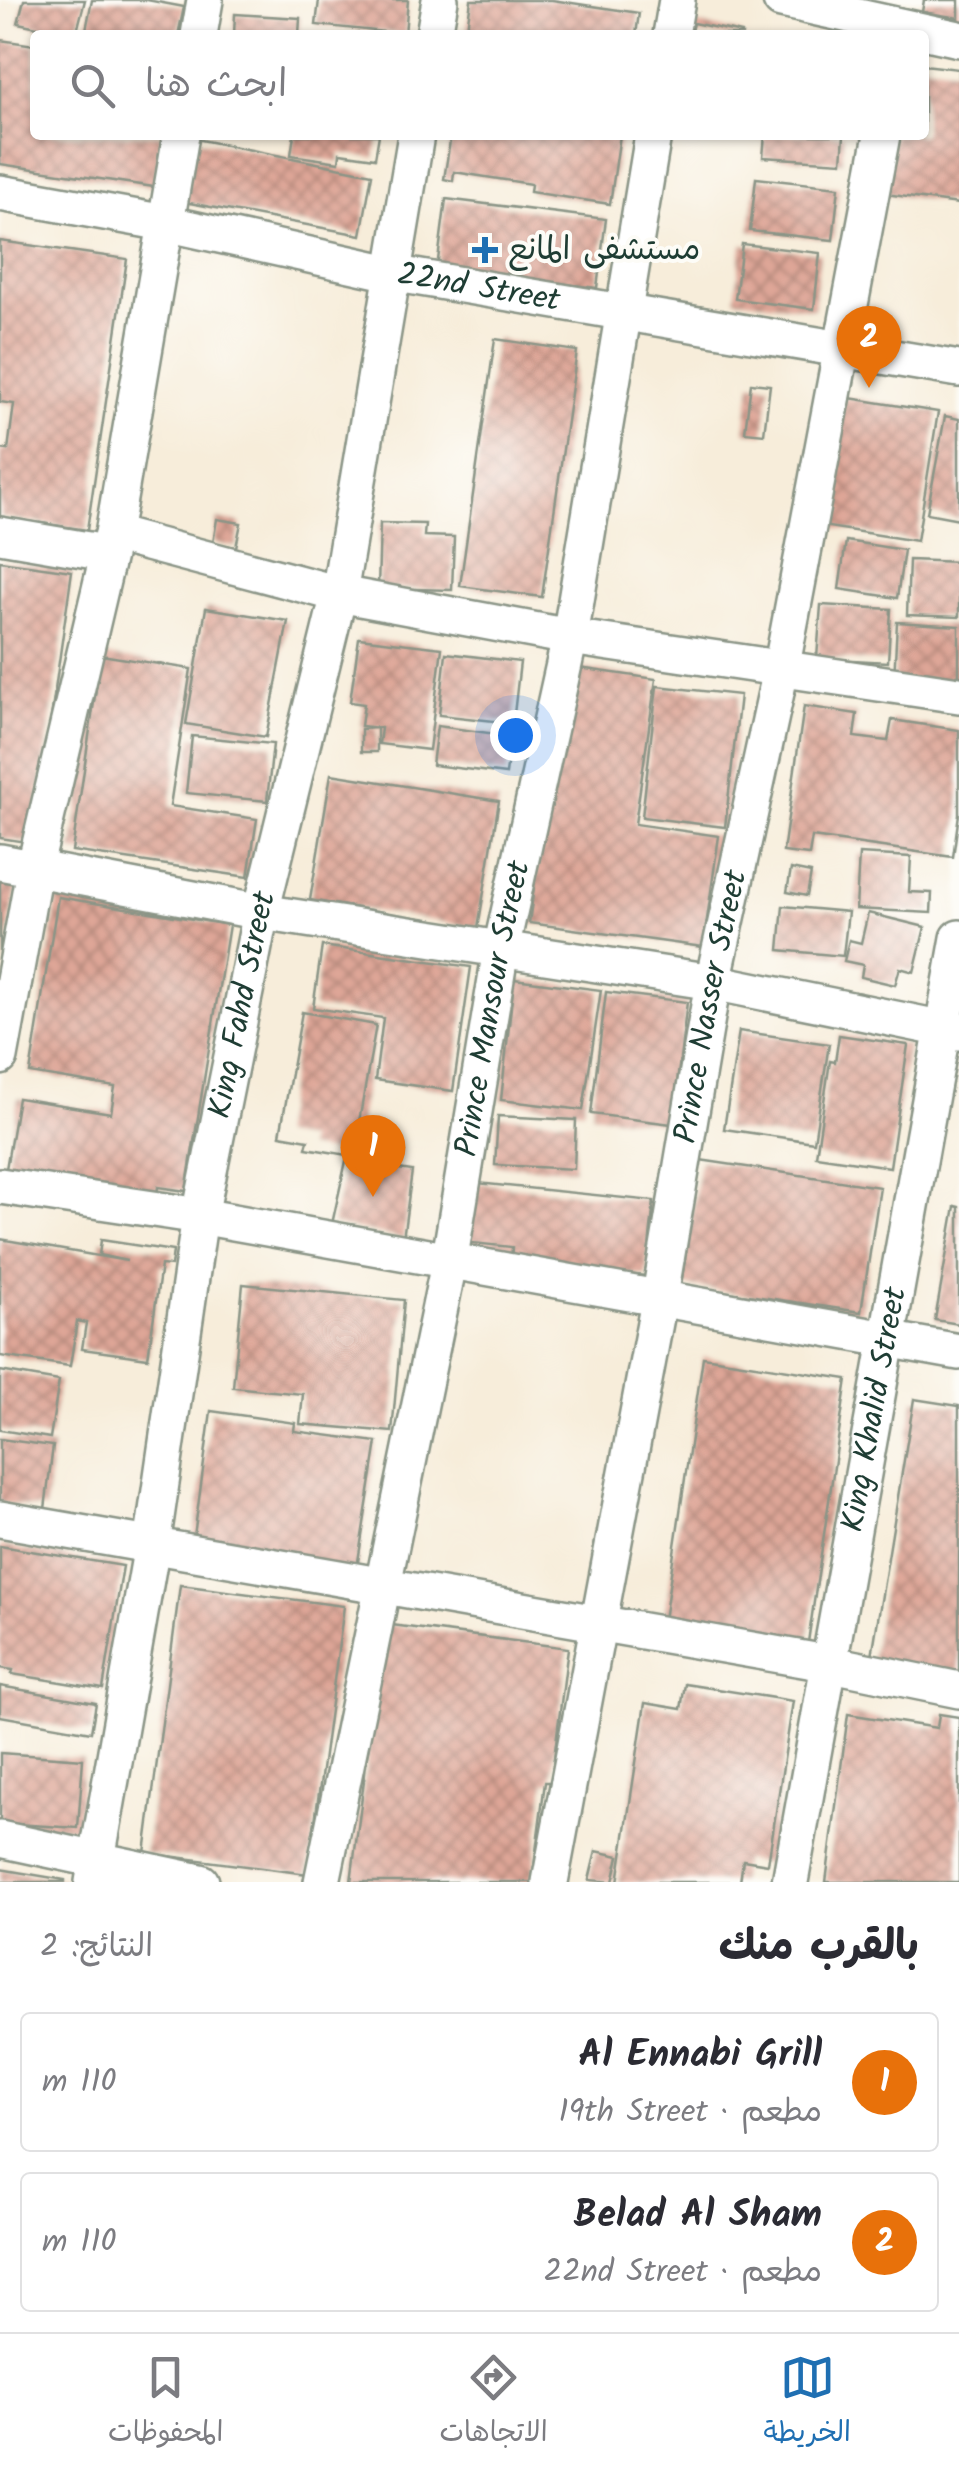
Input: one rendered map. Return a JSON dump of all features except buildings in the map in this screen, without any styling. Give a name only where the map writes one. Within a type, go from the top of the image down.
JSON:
[{"type":"street","points":[[200,30],[205,0]]},
{"type":"street","points":[[435,30],[440,0]]},
{"type":"street","points":[[672,30],[677,0]]},
{"type":"street","points":[[781,0],[904,21],[959,39]]},
{"type":"street","points":[[0,1057],[34,870],[110,544],[180,140]]},
{"type":"street","name":"King Fahd Street","points":[[95,1872],[152,1545],[200,1216],[261,912],[339,594],[415,140]]},
{"type":"street","name":"Prince Mansour Street","points":[[322,1882],[449,1263],[501,948],[570,637],[652,140]]},
{"type":"street","name":"Prince Nasser Street","points":[[550,1882],[659,1300],[713,982],[782,665],[881,140]]},
{"type":"street","name":"22nd Street","points":[[0,193],[165,223],[391,273],[959,369]]},
{"type":"street","points":[[0,535],[110,544],[339,594],[570,637],[782,665],[959,695]]},
{"type":"street","points":[[0,862],[261,912],[713,982],[950,1030]]},
{"type":"street","name":"King Khalid Street","points":[[790,1882],[888,1339],[950,1030],[959,938]]},
{"type":"street","points":[[0,1186],[200,1216],[959,1352]]},
{"type":"street","points":[[0,1520],[832,1664],[959,1690]]},
{"type":"street","points":[[0,1839],[95,1872],[201,1882]]},
{"type":"place","name":"مستشفى المانع","points":[[485,250]]},
{"type":"place","name":"Belad Al Sham","points":[[869,388]]},
{"type":"place","name":"Al Ennabi Grill","points":[[373,1197]]}]
